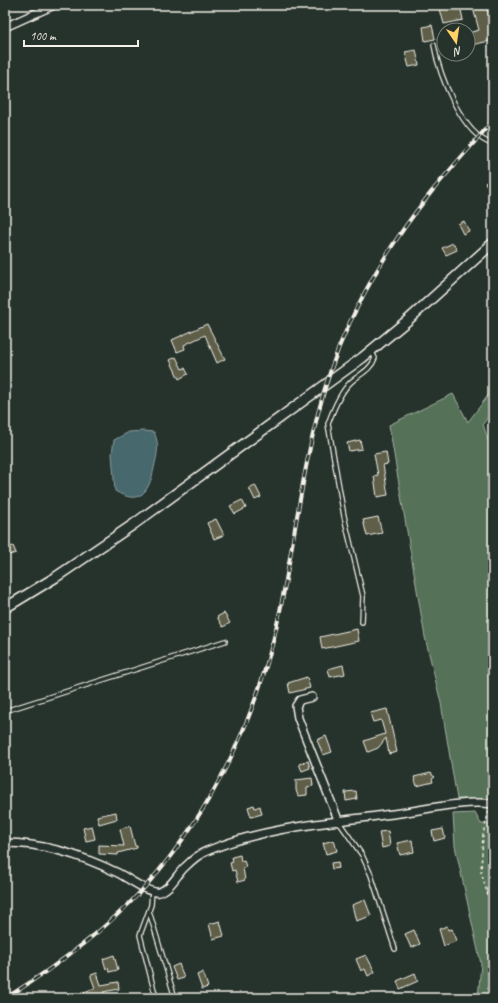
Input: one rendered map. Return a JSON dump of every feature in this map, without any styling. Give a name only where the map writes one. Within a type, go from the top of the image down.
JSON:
[{"type":"street","points":[[5,27],[54,5]]},
{"type":"street","points":[[5,608],[56,577],[134,524],[371,350],[493,243]]},
{"type":"street","points":[[312,697],[300,700],[296,706],[298,718],[339,822]]},
{"type":"street","points":[[7,843],[52,848],[86,859],[152,891],[158,892],[164,890],[184,867],[202,853],[224,843],[283,829],[455,806],[492,804]]},
{"type":"lane","points":[[434,46],[442,78],[468,126],[479,137],[486,142],[493,144]]},
{"type":"lane","points":[[362,622],[363,596],[344,516],[328,424],[333,410],[350,383],[372,366],[375,358],[371,350]]},
{"type":"lane","points":[[5,711],[225,641]]},
{"type":"lane","points":[[339,822],[362,855],[368,868],[395,949]]},
{"type":"lane","points":[[5,831],[7,843]]},
{"type":"lane","points":[[152,891],[151,905],[140,935],[156,998]]},
{"type":"lane","points":[[149,911],[175,998]]},
{"type":"path","points":[[492,804],[483,834],[481,872],[493,913]]},
{"type":"path","points":[[492,998],[493,994]]},
{"type":"green space","points":[[493,389],[493,410],[483,424],[493,456],[493,800],[457,799],[441,703],[425,637],[389,425],[453,394],[468,422]]},
{"type":"green space","points":[[475,813],[481,824],[493,824],[493,998],[478,998],[481,964],[455,846],[453,814]]},
{"type":"water","points":[[129,432],[154,432],[157,446],[156,459],[152,476],[146,490],[137,497],[131,497],[115,491],[112,454],[114,440]]},
{"type":"building","points":[[439,5],[460,5],[463,20],[443,22]]},
{"type":"building","points":[[486,5],[493,32],[493,40],[476,44],[476,31],[479,30],[473,8]]},
{"type":"building","points":[[432,25],[435,39],[425,41],[423,27]]},
{"type":"building","points":[[416,50],[419,65],[409,67],[405,52]]},
{"type":"building","points":[[493,178],[493,193],[485,183]]},
{"type":"building","points":[[464,221],[469,231],[463,234],[458,224]]},
{"type":"building","points":[[453,243],[457,250],[446,255],[442,248]]},
{"type":"building","points":[[207,324],[225,359],[217,363],[205,335],[184,345],[185,349],[177,352],[172,340]]},
{"type":"building","points":[[176,357],[182,369],[185,368],[188,374],[179,379],[170,360]]},
{"type":"building","points":[[360,440],[362,449],[349,451],[347,443]]},
{"type":"building","points":[[386,452],[388,464],[383,465],[388,495],[377,497],[374,476],[378,475],[374,454]]},
{"type":"building","points":[[255,485],[261,497],[255,500],[249,488]]},
{"type":"building","points":[[242,500],[246,508],[235,514],[230,506]]},
{"type":"building","points":[[378,517],[382,533],[367,536],[363,520]]},
{"type":"building","points":[[216,519],[224,535],[214,539],[207,523]]},
{"type":"building","points":[[13,546],[16,553],[5,556],[5,548]]},
{"type":"building","points":[[224,613],[230,623],[223,627],[217,617]]},
{"type":"building","points":[[357,629],[359,641],[322,649],[320,637]]},
{"type":"building","points":[[343,665],[345,674],[330,677],[328,669]]},
{"type":"building","points":[[307,677],[310,688],[290,693],[288,683]]},
{"type":"building","points":[[387,709],[397,752],[389,754],[386,738],[378,748],[368,752],[364,741],[385,734],[381,720],[373,722],[370,713]]},
{"type":"building","points":[[326,736],[332,752],[323,755],[317,740]]},
{"type":"building","points":[[308,761],[310,768],[302,771],[299,764]]},
{"type":"building","points":[[431,773],[435,777],[432,779],[433,782],[417,786],[414,777]]},
{"type":"building","points":[[312,778],[313,786],[307,787],[307,795],[298,796],[296,790],[296,780]]},
{"type":"building","points":[[356,791],[357,799],[346,801],[345,792]]},
{"type":"building","points":[[254,805],[255,808],[260,806],[262,814],[251,817],[248,807]]},
{"type":"building","points":[[116,812],[117,819],[99,824],[97,816]]},
{"type":"building","points":[[92,826],[95,839],[86,841],[83,828]]},
{"type":"building","points":[[130,826],[135,846],[137,846],[137,848],[118,853],[118,855],[99,854],[99,845],[124,846],[120,829]]},
{"type":"building","points":[[443,829],[445,838],[434,841],[432,831]]},
{"type":"building","points":[[388,831],[390,846],[382,848],[379,832]]},
{"type":"building","points":[[334,840],[337,851],[326,854],[323,843]]},
{"type":"building","points":[[412,840],[414,852],[400,855],[397,843]]},
{"type":"building","points":[[240,855],[241,861],[244,860],[246,867],[243,868],[245,880],[238,882],[235,870],[232,871],[230,863],[233,862],[232,857]]},
{"type":"building","points":[[338,862],[339,868],[332,869],[331,863]]},
{"type":"building","points":[[365,900],[371,916],[356,921],[352,905]]},
{"type":"building","points":[[220,921],[224,936],[213,939],[209,924]]},
{"type":"building","points":[[447,926],[448,930],[452,929],[456,941],[444,946],[439,929]]},
{"type":"building","points":[[414,930],[420,944],[411,948],[405,934]]},
{"type":"building","points":[[114,955],[118,970],[109,972],[108,968],[106,969],[103,959]]},
{"type":"building","points":[[366,955],[375,972],[368,976],[365,969],[361,971],[356,959]]},
{"type":"building","points":[[179,964],[184,978],[177,980],[172,967]]},
{"type":"building","points":[[203,972],[208,987],[202,989],[197,975]]},
{"type":"building","points":[[97,973],[101,985],[118,982],[119,989],[103,992],[104,994],[92,998],[86,998],[84,992],[95,988],[91,975]]},
{"type":"building","points":[[415,973],[418,981],[400,989],[397,981]]},
{"type":"railway","points":[[6,998],[79,948],[129,904],[169,858],[192,826],[212,793],[246,723],[260,686],[271,649],[280,611],[304,478],[318,412],[339,347],[367,288],[402,231],[437,186],[493,120]]}]
